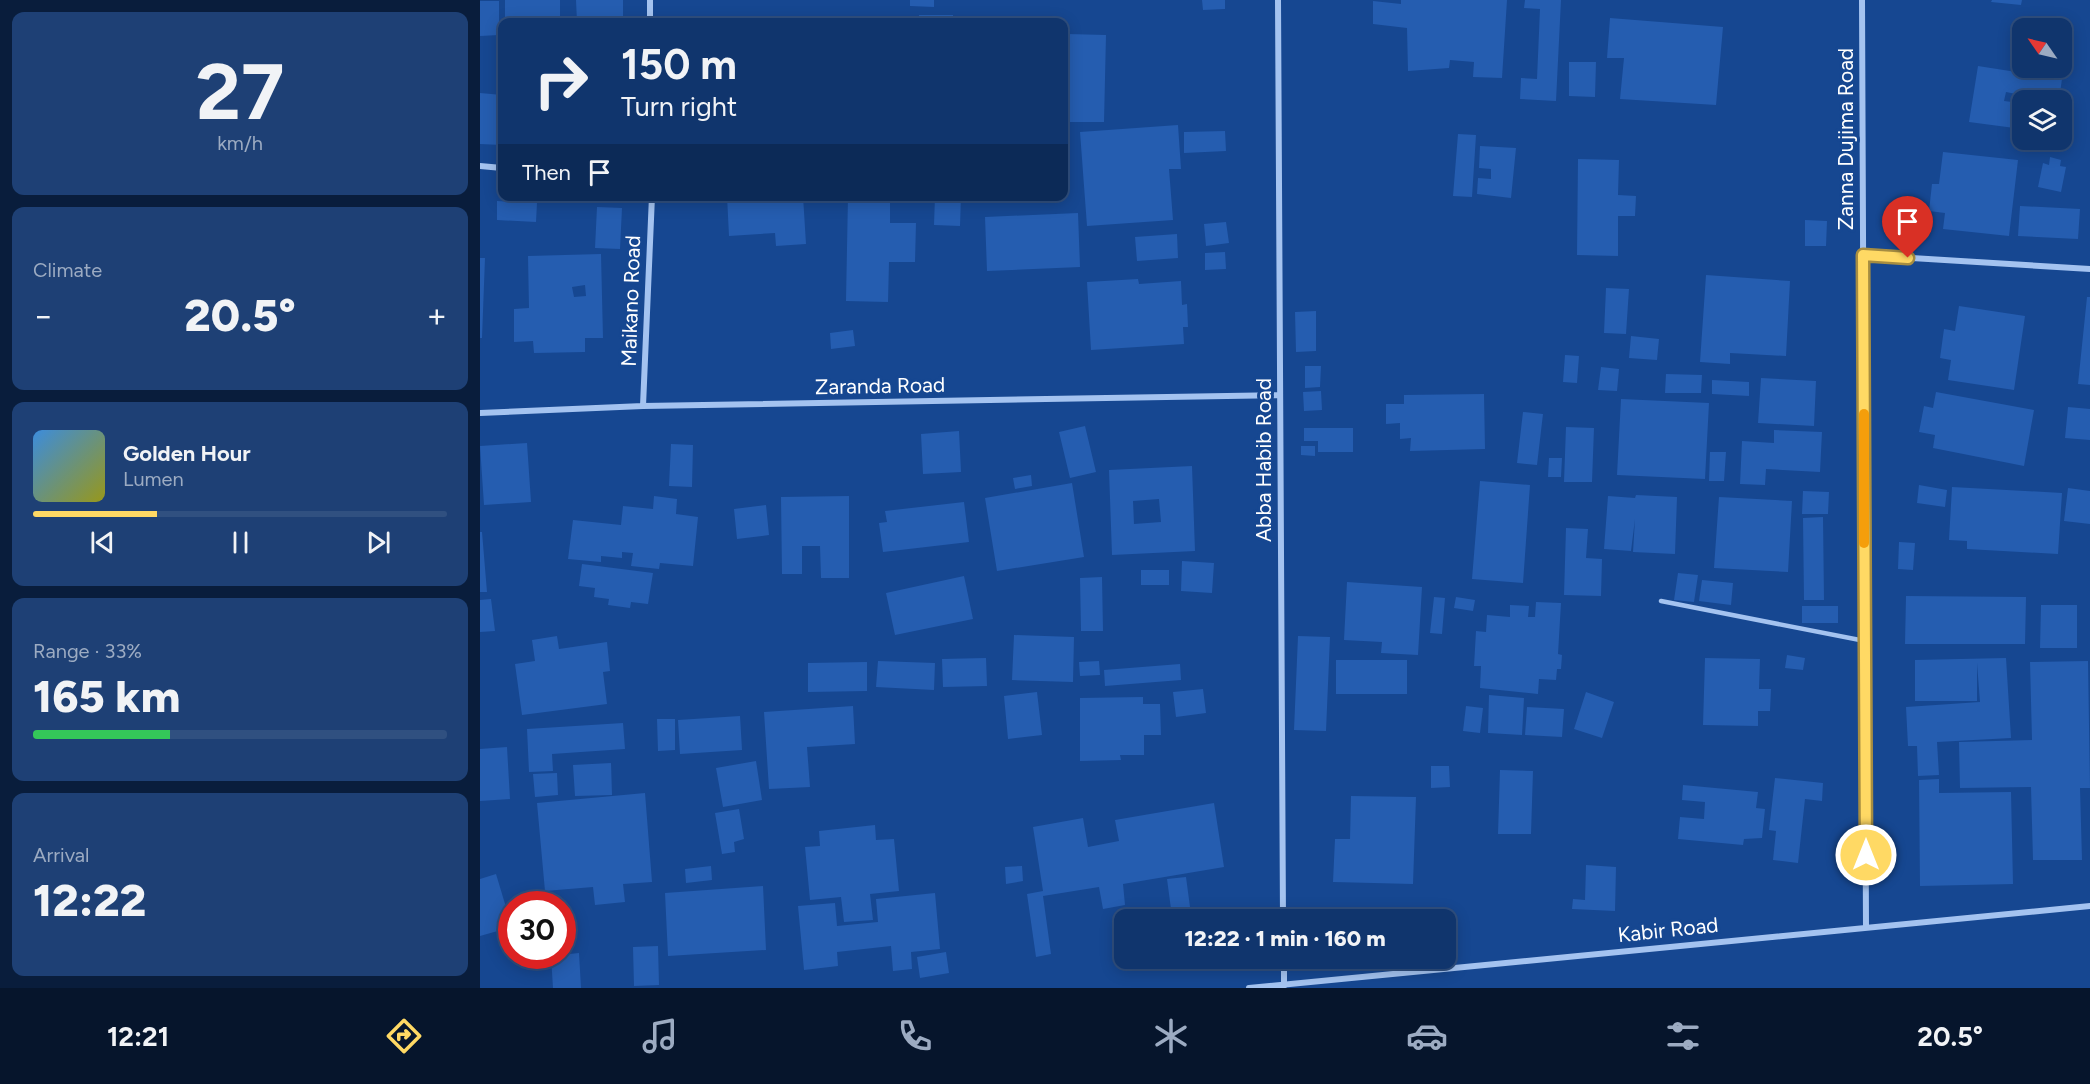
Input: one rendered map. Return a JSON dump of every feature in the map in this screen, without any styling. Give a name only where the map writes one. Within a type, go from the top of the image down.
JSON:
[{"type":"street","points":[[650,0],[650,18]]},
{"type":"street","name":"Abba Habib Road","points":[[1278,0],[1283,909]]},
{"type":"street","name":"Zanna Dujima Road","points":[[1862,0],[1866,926]]},
{"type":"street","points":[[480,166],[498,168]]},
{"type":"street","name":"Maikano Road","points":[[643,406],[652,201]]},
{"type":"street","points":[[1863,255],[2090,269]]},
{"type":"street","name":"Zaranda Road","points":[[480,413],[643,406],[1280,395]]},
{"type":"street","name":"Kabir Road","points":[[1249,988],[1866,926],[2090,906]]},
{"type":"street","points":[[1254,988],[1284,986],[1284,969]]},
{"type":"lane","points":[[1660,601],[1865,641]]},
{"type":"building","points":[[505,0],[560,0],[560,18],[505,18]]},
{"type":"building","points":[[576,0],[623,0],[623,18],[577,18]]},
{"type":"building","points":[[910,0],[934,0],[934,7],[910,6]]},
{"type":"building","points":[[1202,0],[1225,0],[1225,9],[1203,10]]},
{"type":"building","points":[[1401,0],[1507,0],[1502,78],[1473,77],[1474,62],[1450,60],[1449,68],[1408,71],[1407,28],[1373,24],[1373,1],[1401,4]]},
{"type":"building","points":[[1525,0],[1561,0],[1556,101],[1520,99],[1521,78],[1537,79],[1540,9],[1524,8]]},
{"type":"building","points":[[1992,0],[2022,0],[2021,5],[1991,2]]},
{"type":"building","points":[[480,1],[499,1],[498,35],[480,36]]},
{"type":"building","points":[[919,15],[953,15],[953,18],[919,18]]},
{"type":"building","points":[[1610,18],[1723,27],[1716,105],[1620,99],[1624,58],[1607,58]]},
{"type":"building","points":[[1068,34],[1106,35],[1104,122],[1068,122]]},
{"type":"building","points":[[1569,62],[1596,62],[1595,97],[1569,96]]},
{"type":"building","points":[[1978,66],[2012,71],[2012,78],[2062,79],[2060,90],[2006,92],[2004,101],[2012,102],[2012,128],[1969,122]]},
{"type":"building","points":[[480,93],[498,95],[498,145],[480,144]]},
{"type":"building","points":[[1178,125],[1181,169],[1169,169],[1173,220],[1087,226],[1080,132]]},
{"type":"building","points":[[1225,131],[1226,151],[1184,153],[1184,132]]},
{"type":"building","points":[[1458,134],[1476,135],[1472,197],[1453,196]]},
{"type":"building","points":[[1480,146],[1516,148],[1511,198],[1477,194],[1478,178],[1491,179],[1491,169],[1479,168]]},
{"type":"building","points":[[1943,152],[2018,160],[2009,236],[1943,229],[1945,213],[1929,211],[1932,184],[1939,184]]},
{"type":"building","points":[[2050,157],[2061,160],[2060,166],[2066,167],[2061,192],[2038,187],[2043,163],[2049,165]]},
{"type":"building","points":[[1578,159],[1619,160],[1618,195],[1636,196],[1635,216],[1618,216],[1618,256],[1577,255]]},
{"type":"building","points":[[497,201],[537,203],[536,222],[497,220]]},
{"type":"building","points":[[727,201],[803,201],[806,244],[776,246],[775,233],[729,236]]},
{"type":"building","points":[[848,201],[890,201],[890,223],[916,223],[915,262],[889,262],[888,302],[846,301]]},
{"type":"building","points":[[935,201],[961,201],[960,226],[934,225]]},
{"type":"building","points":[[973,201],[999,201],[973,203]]},
{"type":"building","points":[[2020,206],[2080,209],[2078,239],[2018,236]]},
{"type":"building","points":[[597,207],[622,208],[620,249],[595,248]]},
{"type":"building","points":[[1078,213],[1080,267],[987,271],[985,217]]},
{"type":"building","points":[[1805,220],[1827,221],[1826,246],[1805,246]]},
{"type":"building","points":[[1226,222],[1229,243],[1206,246],[1204,224]]},
{"type":"building","points":[[1177,234],[1178,258],[1137,261],[1135,237]]},
{"type":"building","points":[[1225,252],[1226,269],[1205,270],[1205,253]]},
{"type":"building","points":[[601,254],[603,338],[585,338],[585,352],[534,353],[533,341],[514,342],[514,309],[529,308],[528,256]],"holes":[[[585,285],[586,296],[574,297],[572,287]]]},
{"type":"building","points":[[480,258],[485,258],[482,338],[480,338]]},
{"type":"building","points":[[1706,275],[1790,281],[1786,356],[1730,353],[1730,364],[1700,362]]},
{"type":"building","points":[[1138,279],[1139,284],[1181,281],[1182,305],[1187,304],[1188,327],[1183,327],[1184,344],[1091,350],[1087,282]]},
{"type":"building","points":[[1606,288],[1629,289],[1626,334],[1604,333]]},
{"type":"building","points":[[2087,297],[2090,297],[2090,385],[2078,384]]},
{"type":"building","points":[[1959,306],[2025,316],[2014,390],[1948,380],[1951,360],[1940,358],[1944,329],[1955,331]]},
{"type":"building","points":[[1316,311],[1316,351],[1296,352],[1295,312]]},
{"type":"building","points":[[853,330],[855,346],[831,349],[830,333]]},
{"type":"building","points":[[1631,336],[1659,339],[1657,360],[1629,358]]},
{"type":"building","points":[[1565,355],[1579,356],[1577,383],[1563,382]]},
{"type":"building","points":[[1305,366],[1321,366],[1320,387],[1305,388]]},
{"type":"building","points":[[1601,367],[1619,369],[1617,391],[1598,390]]},
{"type":"building","points":[[1666,374],[1702,375],[1701,393],[1665,393]]},
{"type":"building","points":[[1761,378],[1816,381],[1814,426],[1758,423]]},
{"type":"building","points":[[1712,380],[1749,382],[1749,396],[1712,394]]},
{"type":"building","points":[[1321,391],[1322,410],[1304,411],[1303,392]]},
{"type":"building","points":[[1936,392],[2034,410],[2024,466],[1933,448],[1935,435],[1919,432],[1924,406],[1933,408]]},
{"type":"building","points":[[1484,394],[1485,449],[1410,451],[1411,438],[1400,439],[1400,423],[1386,424],[1386,404],[1404,404],[1404,395]]},
{"type":"building","points":[[1621,399],[1709,403],[1705,479],[1617,475]]},
{"type":"building","points":[[2068,407],[2090,409],[2090,440],[2065,438]]},
{"type":"building","points":[[1523,412],[1543,414],[1537,465],[1517,463]]},
{"type":"building","points":[[1085,426],[1096,472],[1070,478],[1059,432]]},
{"type":"building","points":[[1566,427],[1594,428],[1592,482],[1564,482]]},
{"type":"building","points":[[1304,428],[1353,428],[1353,452],[1318,452],[1318,441],[1304,441]]},
{"type":"building","points":[[1774,430],[1822,432],[1820,472],[1766,469],[1765,485],[1740,484],[1742,441],[1774,443]]},
{"type":"building","points":[[959,431],[961,472],[923,474],[921,434]]},
{"type":"building","points":[[527,443],[531,502],[484,505],[480,446]]},
{"type":"building","points":[[671,444],[693,445],[692,487],[669,486]]},
{"type":"building","points":[[1301,446],[1315,446],[1315,456],[1301,455]]},
{"type":"building","points":[[1710,452],[1726,452],[1724,481],[1709,481]]},
{"type":"building","points":[[1549,458],[1562,458],[1561,477],[1548,477]]},
{"type":"building","points":[[1192,466],[1195,551],[1112,555],[1109,470]],"holes":[[[1159,499],[1161,522],[1134,524],[1133,501]]]},
{"type":"building","points":[[1031,475],[1032,486],[1015,489],[1013,478]]},
{"type":"building","points":[[1480,481],[1530,485],[1523,583],[1472,579]]},
{"type":"building","points":[[1072,483],[1084,557],[997,571],[985,498]]},
{"type":"building","points":[[1919,485],[1947,490],[1945,507],[1917,503]]},
{"type":"building","points":[[1952,487],[2062,493],[2058,554],[1967,549],[1967,541],[1949,540]]},
{"type":"building","points":[[2068,488],[2090,491],[2090,524],[2064,521]]},
{"type":"building","points":[[1803,491],[1829,492],[1828,514],[1802,514]]},
{"type":"building","points":[[1636,495],[1677,497],[1675,554],[1633,552],[1635,519],[1631,551],[1604,549],[1608,496],[1635,498]]},
{"type":"building","points":[[654,496],[677,499],[676,514],[698,517],[693,566],[660,563],[659,569],[631,566],[633,553],[622,552],[622,558],[601,556],[601,562],[568,559],[573,520],[621,525],[623,506],[653,509]]},
{"type":"building","points":[[849,496],[849,578],[821,578],[820,546],[802,546],[802,574],[782,574],[781,497]]},
{"type":"building","points":[[1719,497],[1792,501],[1788,572],[1714,568]]},
{"type":"building","points":[[964,502],[969,542],[883,552],[879,523],[887,522],[885,511]]},
{"type":"building","points":[[766,505],[769,535],[737,539],[734,509]]},
{"type":"building","points":[[1823,517],[1824,600],[1804,600],[1803,518]]},
{"type":"building","points":[[1566,528],[1588,529],[1586,558],[1602,559],[1601,596],[1564,595]]},
{"type":"building","points":[[480,532],[482,532],[487,592],[480,592]]},
{"type":"building","points":[[1899,542],[1915,543],[1913,570],[1898,569]]},
{"type":"building","points":[[1182,561],[1214,563],[1212,593],[1181,591]]},
{"type":"building","points":[[582,564],[653,573],[648,604],[631,602],[630,608],[608,605],[609,599],[594,597],[595,588],[579,586]]},
{"type":"building","points":[[1141,570],[1169,570],[1169,585],[1141,585]]},
{"type":"building","points":[[1678,573],[1698,575],[1694,602],[1674,600]]},
{"type":"building","points":[[964,576],[973,619],[895,635],[886,593]]},
{"type":"building","points":[[1102,577],[1103,631],[1081,631],[1080,578]]},
{"type":"building","points":[[1702,580],[1733,583],[1731,605],[1699,601]]},
{"type":"building","points":[[1347,582],[1422,587],[1418,655],[1381,653],[1382,642],[1344,640]]},
{"type":"building","points":[[1906,596],[2026,597],[2025,644],[1905,644]]},
{"type":"building","points":[[1434,597],[1445,598],[1442,634],[1430,633]]},
{"type":"building","points":[[1456,597],[1475,600],[1473,611],[1454,608]]},
{"type":"building","points":[[491,599],[495,631],[480,632],[480,600]]},
{"type":"building","points":[[1536,602],[1561,603],[1558,654],[1562,655],[1561,669],[1557,669],[1556,680],[1539,679],[1538,694],[1480,688],[1481,666],[1474,666],[1476,631],[1486,632],[1487,615],[1510,617],[1510,605],[1529,606],[1528,617],[1535,617]]},
{"type":"building","points":[[2041,605],[2077,605],[2077,648],[2040,648]]},
{"type":"building","points":[[1802,606],[1838,606],[1838,623],[1802,623]]},
{"type":"building","points":[[1014,635],[1074,637],[1073,682],[1012,680]]},
{"type":"building","points":[[557,636],[559,649],[607,642],[610,671],[603,672],[607,704],[522,715],[515,664],[535,661],[532,640]]},
{"type":"building","points":[[1298,636],[1330,637],[1326,731],[1294,730]]},
{"type":"building","points":[[1787,655],[1805,658],[1803,670],[1785,668]]},
{"type":"building","points":[[986,658],[987,686],[943,687],[942,659]]},
{"type":"building","points":[[1705,658],[1760,659],[1759,689],[1771,689],[1770,711],[1758,711],[1758,726],[1703,725]]},
{"type":"building","points":[[2006,658],[2011,738],[1937,742],[1939,775],[1918,776],[1917,746],[1908,746],[1906,707],[1980,702],[1977,663],[1977,701],[1915,701],[1915,660]]},
{"type":"building","points":[[1336,660],[1407,660],[1407,694],[1336,694]]},
{"type":"building","points":[[878,661],[935,663],[934,690],[876,687]]},
{"type":"building","points":[[1099,661],[1100,675],[1080,676],[1079,662]]},
{"type":"building","points":[[2088,661],[2090,788],[2080,788],[2082,860],[2033,860],[2031,787],[1960,788],[1959,742],[2032,740],[2030,662]]},
{"type":"building","points":[[867,662],[867,691],[808,692],[808,663]]},
{"type":"building","points":[[1180,664],[1181,680],[1105,686],[1104,670]]},
{"type":"building","points":[[1203,689],[1206,713],[1176,717],[1173,692]]},
{"type":"building","points":[[1037,692],[1042,735],[1008,739],[1004,696]]},
{"type":"building","points":[[1586,692],[1614,702],[1602,738],[1574,729]]},
{"type":"building","points":[[1489,695],[1524,698],[1522,735],[1488,733]]},
{"type":"building","points":[[1143,697],[1143,704],[1160,704],[1161,735],[1144,735],[1144,755],[1120,755],[1121,760],[1080,761],[1080,698]]},
{"type":"building","points":[[853,706],[855,744],[807,747],[810,787],[769,789],[764,712]]},
{"type":"building","points":[[1466,706],[1483,708],[1480,733],[1463,731]]},
{"type":"building","points":[[1527,707],[1564,709],[1562,737],[1525,735]]},
{"type":"building","points":[[740,716],[742,750],[680,754],[678,720]]},
{"type":"building","points":[[657,719],[675,719],[675,750],[658,751]]},
{"type":"building","points":[[623,723],[625,749],[552,754],[553,771],[529,772],[527,729]]},
{"type":"building","points":[[507,747],[510,799],[480,801],[480,749]]},
{"type":"building","points":[[756,761],[762,800],[723,807],[716,768]]},
{"type":"building","points":[[611,763],[612,795],[575,796],[573,765]]},
{"type":"building","points":[[1431,766],[1449,766],[1450,787],[1431,788]]},
{"type":"building","points":[[1500,770],[1533,771],[1531,834],[1498,834]]},
{"type":"building","points":[[557,773],[558,795],[535,797],[533,774]]},
{"type":"building","points":[[1775,778],[1823,783],[1822,801],[1805,799],[1798,863],[1773,860],[1776,831],[1769,830]]},
{"type":"building","points":[[1939,779],[1939,793],[2011,792],[2013,884],[1920,886],[1919,780]]},
{"type":"building","points":[[1683,785],[1758,792],[1756,808],[1765,809],[1762,838],[1744,839],[1743,845],[1678,839],[1680,817],[1704,819],[1705,802],[1682,800]]},
{"type":"building","points":[[645,793],[652,882],[623,884],[625,902],[595,905],[593,887],[545,891],[537,803]]},
{"type":"building","points":[[1351,796],[1416,797],[1413,884],[1333,882],[1335,839],[1350,839]]},
{"type":"building","points":[[1214,803],[1224,867],[1123,884],[1125,905],[1103,909],[1099,887],[1043,896],[1051,954],[1036,957],[1027,894],[1043,891],[1033,827],[1083,818],[1088,847],[1119,841],[1115,820]]},
{"type":"building","points":[[739,809],[744,839],[734,842],[735,852],[722,854],[715,813]]},
{"type":"building","points":[[875,825],[876,840],[894,839],[899,891],[870,894],[873,920],[844,922],[841,897],[810,900],[805,847],[820,846],[819,831]]},
{"type":"building","points":[[1586,865],[1616,867],[1615,911],[1572,909],[1573,899],[1585,900]]},
{"type":"building","points":[[711,866],[712,880],[686,883],[685,869]]},
{"type":"building","points":[[1022,866],[1023,881],[1006,884],[1005,867]]},
{"type":"building","points":[[496,874],[501,891],[498,891],[498,931],[480,936],[480,879]]},
{"type":"building","points":[[1186,877],[1190,907],[1171,909],[1167,879]]},
{"type":"building","points":[[763,886],[766,950],[668,956],[665,893]]},
{"type":"building","points":[[935,893],[940,949],[911,952],[912,969],[893,971],[891,946],[837,952],[838,966],[804,970],[798,906],[835,903],[837,926],[878,922],[876,899]]},
{"type":"building","points":[[658,946],[659,985],[634,986],[633,947]]},
{"type":"building","points":[[946,952],[949,973],[920,978],[917,957]]},
{"type":"building","points":[[576,953],[579,953],[581,988],[553,988],[552,969],[576,969]]},
{"type":"slow traffic","points":[[1864,414],[1864,543]]},
{"type":"route","points":[[1866,855],[1863,255],[1908,258]]}]
